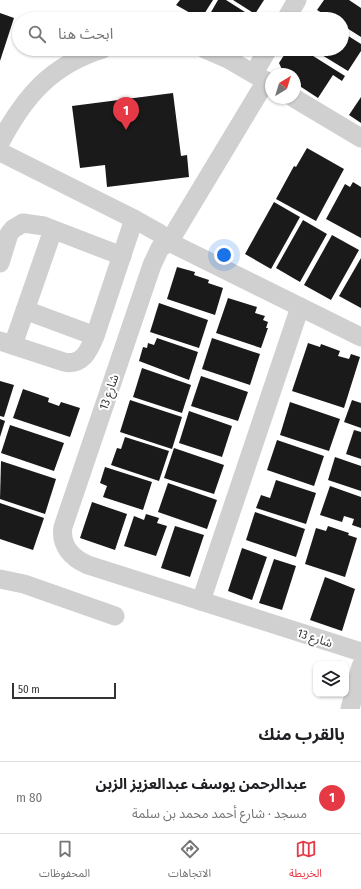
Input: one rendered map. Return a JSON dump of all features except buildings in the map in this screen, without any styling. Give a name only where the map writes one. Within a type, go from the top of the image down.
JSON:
[{"type":"street","points":[[290,12],[297,0]]},
{"type":"street","points":[[0,143],[19,110],[46,79],[66,64],[86,56]]},
{"type":"street","points":[[221,56],[264,80]]},
{"type":"street","name":"شارع 13","points":[[267,56],[264,80],[169,242],[160,248],[152,265],[62,534],[68,551],[81,562],[361,652]]},
{"type":"street","points":[[301,102],[361,138]]},
{"type":"street","points":[[0,152],[134,219],[159,233],[169,242],[361,337]]},
{"type":"street","points":[[53,230],[25,310],[6,343],[70,363],[76,362],[84,356],[95,336],[134,219]]},
{"type":"street","points":[[0,263],[9,234],[23,223],[36,224],[122,256]]},
{"type":"street","points":[[201,601],[300,307]]},
{"type":"street","points":[[25,310],[95,336]]},
{"type":"street","points":[[0,579],[24,584],[115,616]]},
{"type":"street","points":[[350,709],[361,666]]},
{"type":"place","name":"عبدالرحمن يوسف عبدالعزيز الزبن","points":[[126,130]]}]
